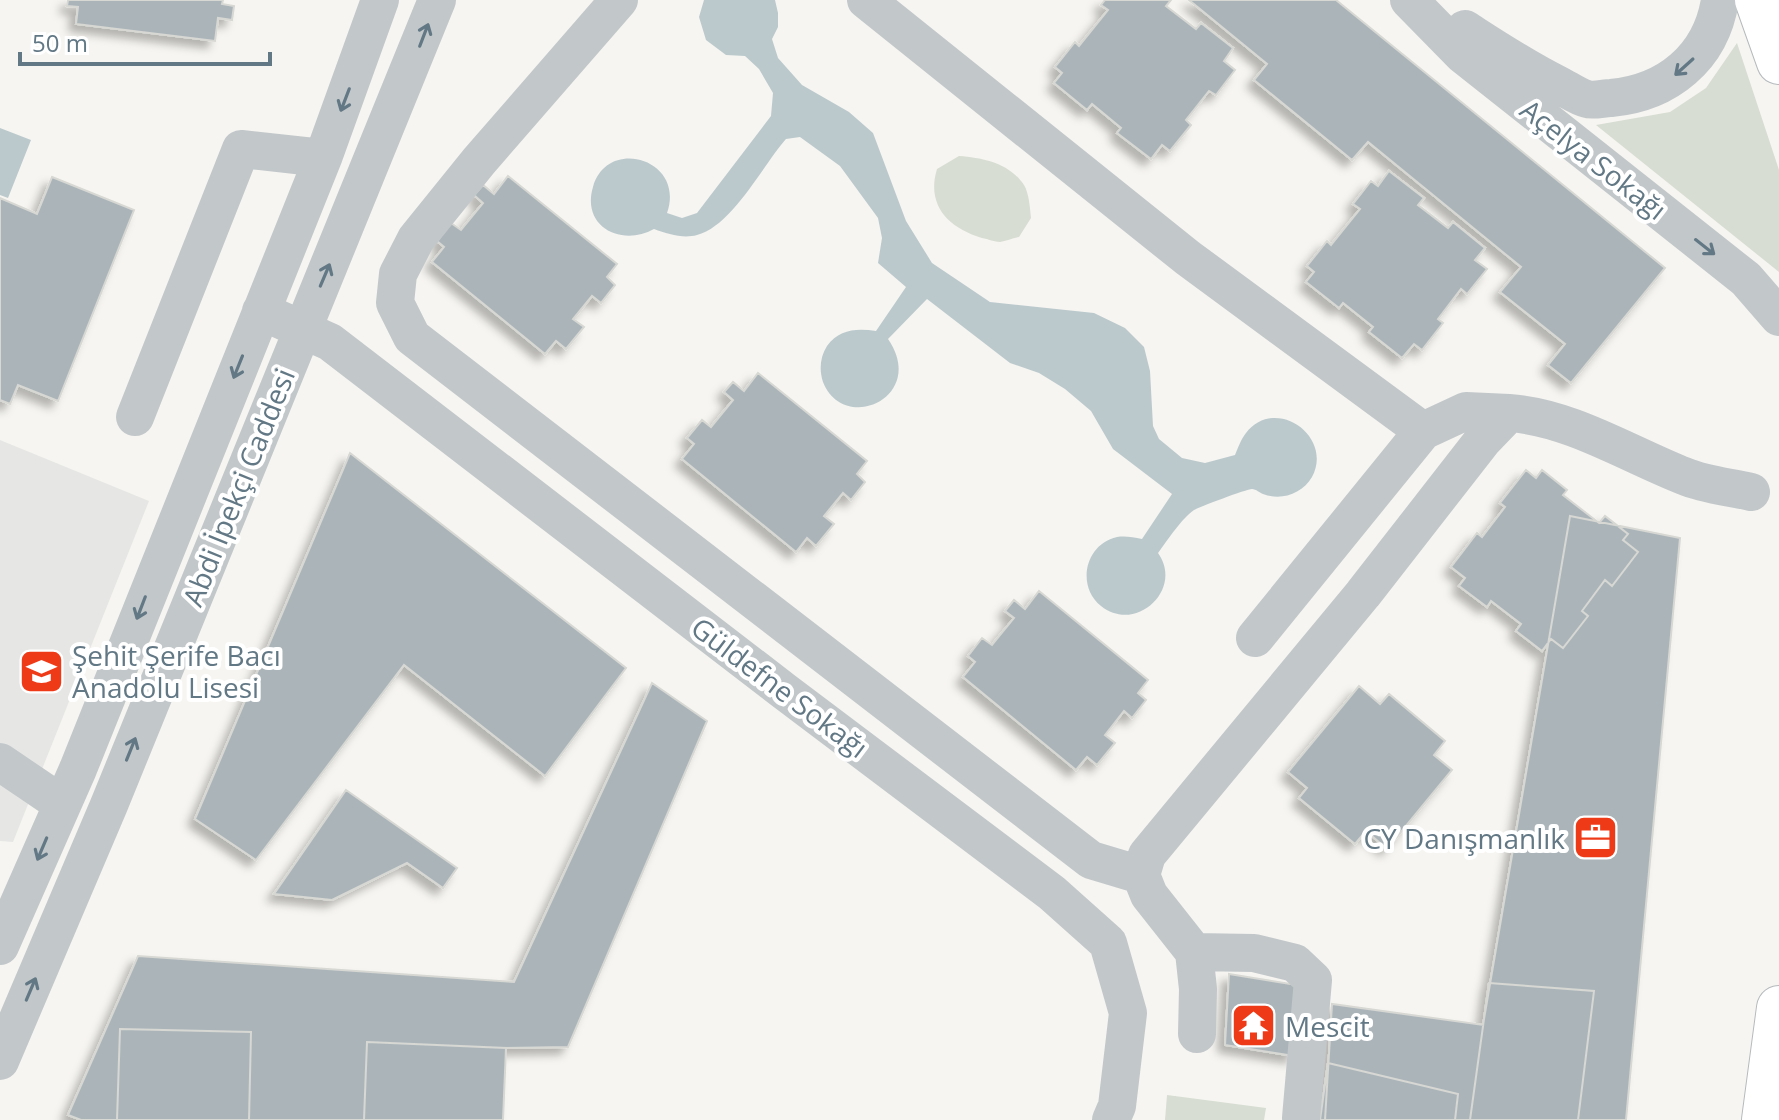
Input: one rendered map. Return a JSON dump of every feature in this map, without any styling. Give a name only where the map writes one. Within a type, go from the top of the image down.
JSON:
[{"type":"main road","points":[[1757,0],[1779,62]]},
{"type":"main road","points":[[1764,1120],[1779,1008]]},
{"type":"street","name":"Abdi İpekçi Caddesi","points":[[0,946],[62,804],[323,158],[380,0]]},
{"type":"street","name":"Abdi İpekçi Caddesi","points":[[0,1061],[109,805],[437,0]]},
{"type":"street","points":[[619,0],[479,161],[416,239],[398,274],[395,303],[412,337],[1091,860],[1141,875]]},
{"type":"street","points":[[866,0],[1188,258],[1423,431]]},
{"type":"street","name":"Açelya Sokağı","points":[[1409,0],[1462,54],[1746,279],[1779,317]]},
{"type":"street","points":[[1421,0],[1524,67],[1587,99],[1633,96],[1660,87],[1687,66],[1699,52],[1712,29],[1720,0]]},
{"type":"street","points":[[135,417],[241,149],[323,158]]},
{"type":"street","name":"Güldefne Sokağı","points":[[261,311],[330,342],[1052,893],[1108,943],[1128,1013],[1117,1106],[1111,1120]]},
{"type":"street","points":[[1255,638],[1423,431],[1466,411],[1531,415],[1571,428],[1689,478],[1751,492]]},
{"type":"street","points":[[1197,1034],[1198,989],[1194,952],[1149,895],[1141,875],[1147,855],[1363,594],[1483,440],[1509,413]]},
{"type":"street","points":[[0,762],[62,804]]},
{"type":"street","points":[[1194,952],[1254,953],[1295,963],[1313,980],[1301,1118]]},
{"type":"shaded area","points":[[704,0],[775,0],[778,27],[772,39],[778,58],[802,85],[849,112],[873,133],[906,221],[932,263],[990,302],[1094,313],[1125,328],[1144,347],[1150,371],[1153,426],[1159,439],[1182,458],[1205,463],[1235,455],[1246,433],[1258,422],[1272,418],[1285,419],[1298,425],[1315,447],[1317,462],[1308,483],[1297,492],[1284,496],[1270,496],[1252,489],[1194,510],[1158,553],[1165,580],[1161,593],[1141,611],[1128,615],[1115,613],[1101,606],[1088,588],[1091,557],[1106,541],[1117,537],[1142,539],[1172,494],[1113,449],[1091,411],[1065,389],[1039,373],[1010,363],[927,299],[888,339],[898,360],[898,378],[891,392],[878,402],[863,407],[848,406],[833,398],[823,382],[822,359],[832,340],[849,331],[876,331],[906,287],[878,263],[882,238],[878,218],[840,166],[800,137],[786,139],[734,208],[710,229],[686,236],[654,229],[629,236],[607,230],[593,213],[591,201],[593,187],[601,171],[613,162],[628,159],[656,168],[665,179],[670,194],[667,213],[682,218],[697,213],[771,116],[773,93],[759,69],[745,56],[726,55],[706,40],[699,17]]},
{"type":"shaded area","points":[[1737,43],[1779,170],[1779,272],[1596,125],[1670,112],[1706,88]]},
{"type":"shaded area","points":[[0,128],[31,140],[8,198],[0,195]]},
{"type":"shaded area","points":[[959,156],[995,163],[1011,171],[1024,185],[1031,218],[1019,237],[1000,242],[982,238],[959,228],[943,213],[935,194],[937,169]]},
{"type":"shaded area","name":"Şehit Şerife Bacı Anadolu Lisesi","points":[[0,440],[149,501],[13,842],[0,841]]},
{"type":"shaded area","points":[[1167,1095],[1266,1108],[1264,1120],[1165,1120]]},
{"type":"building","points":[[68,0],[223,0],[222,4],[234,6],[232,20],[218,18],[215,41],[76,24],[78,7],[67,6]]},
{"type":"building","points":[[1105,0],[1171,0],[1166,6],[1196,29],[1201,23],[1233,48],[1224,61],[1235,70],[1216,95],[1209,91],[1186,120],[1191,125],[1170,151],[1162,145],[1151,159],[1117,133],[1121,128],[1092,104],[1087,110],[1054,83],[1062,73],[1055,67],[1075,42],[1079,46],[1108,10],[1101,5]]},
{"type":"building","points":[[1189,0],[1336,0],[1665,268],[1571,383],[1548,365],[1565,344],[1500,292],[1521,267],[1368,142],[1352,160],[1254,80],[1267,64]]},
{"type":"building","points":[[1389,171],[1424,198],[1418,205],[1448,228],[1453,222],[1485,248],[1475,260],[1487,269],[1467,294],[1461,289],[1438,319],[1443,323],[1422,350],[1414,344],[1402,358],[1369,332],[1373,327],[1343,303],[1339,308],[1306,282],[1314,272],[1307,266],[1327,241],[1331,245],[1360,209],[1353,204],[1371,181],[1378,186]]},
{"type":"building","points":[[508,176],[617,264],[607,277],[615,285],[601,303],[592,296],[573,319],[584,327],[566,349],[556,341],[545,354],[432,262],[444,247],[437,241],[451,223],[461,230],[483,203],[474,195],[483,185],[494,194]]},
{"type":"building","points":[[52,177],[134,210],[58,401],[18,385],[10,404],[0,400],[0,198],[37,214]]},
{"type":"building","points":[[758,373],[867,461],[857,474],[865,482],[851,500],[843,493],[824,516],[834,524],[816,546],[807,538],[796,552],[682,459],[694,444],[687,438],[702,420],[711,427],[733,400],[724,392],[733,382],[744,391]]},
{"type":"building","points":[[350,453],[626,668],[545,776],[404,665],[256,860],[195,819]]},
{"type":"building","points":[[1526,470],[1536,478],[1542,470],[1567,490],[1563,495],[1599,523],[1605,516],[1628,534],[1623,540],[1638,552],[1612,586],[1605,580],[1582,611],[1588,616],[1563,648],[1551,639],[1542,651],[1516,631],[1521,624],[1491,601],[1487,607],[1459,586],[1465,578],[1451,567],[1477,533],[1482,537],[1505,507],[1500,503]]},
{"type":"building","points":[[1570,516],[1680,538],[1626,1120],[1325,1120],[1332,1004],[1483,1025]]},
{"type":"building","points":[[1039,591],[1148,680],[1138,693],[1146,700],[1132,718],[1124,711],[1105,735],[1115,743],[1097,765],[1087,757],[1076,770],[963,677],[975,662],[968,656],[982,638],[992,645],[1014,618],[1005,611],[1014,600],[1025,609]]},
{"type":"building","points":[[652,683],[707,721],[568,1047],[506,1048],[503,1120],[81,1120],[68,1115],[138,956],[514,982]]},
{"type":"building","points":[[1359,686],[1380,704],[1389,694],[1445,741],[1434,755],[1452,770],[1387,849],[1366,831],[1355,844],[1299,798],[1307,788],[1288,772]]},
{"type":"building","points":[[346,790],[457,868],[443,888],[407,863],[332,900],[274,894]]},
{"type":"building","points":[[1229,974],[1303,986],[1294,1056],[1225,1045]]},
{"type":"building","points":[[1489,983],[1594,991],[1578,1120],[1470,1120]]},
{"type":"building","points":[[120,1029],[251,1032],[249,1120],[117,1120]]},
{"type":"building","points":[[367,1042],[506,1048],[503,1120],[364,1120]]},
{"type":"building","points":[[1328,1063],[1458,1094],[1455,1120],[1320,1120]]},
{"type":"place","name":"Şehit Şerife Bacı Anadolu Lisesi","points":[[41,671]]},
{"type":"place","name":"CY Danışmanlık","points":[[1596,838]]},
{"type":"place","name":"Mescit","points":[[1254,1026]]}]
